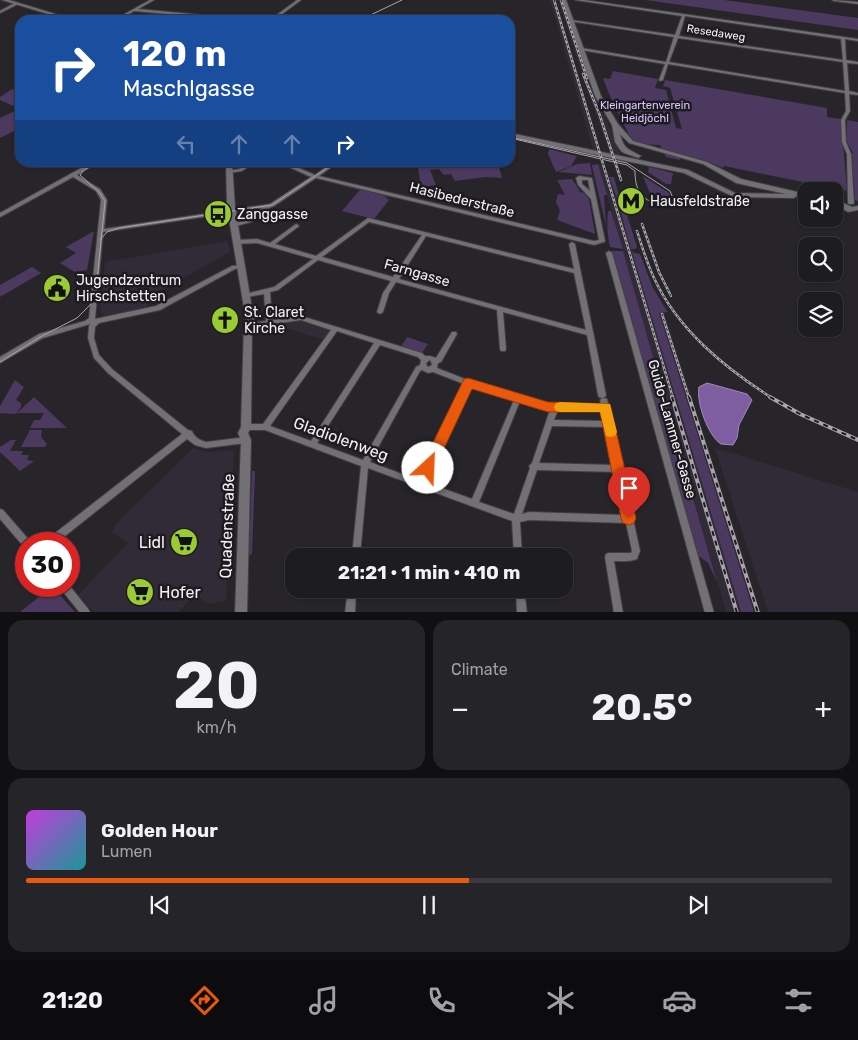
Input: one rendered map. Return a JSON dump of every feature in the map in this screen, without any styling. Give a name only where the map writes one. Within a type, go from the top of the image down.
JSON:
[{"type":"street","points":[[4,0],[55,15]]},
{"type":"street","points":[[124,15],[152,0]]},
{"type":"street","points":[[279,15],[299,0]]},
{"type":"street","points":[[564,0],[598,96],[615,126],[623,151],[670,164],[677,169]]},
{"type":"street","points":[[577,0],[858,40]]},
{"type":"street","points":[[834,0],[858,3]]},
{"type":"street","points":[[0,12],[16,4]]},
{"type":"street","points":[[133,10],[190,15]]},
{"type":"street","points":[[661,80],[684,15]]},
{"type":"street","name":"Resedaweg","points":[[571,21],[858,63]]},
{"type":"street","points":[[843,38],[848,111],[843,120],[844,142],[849,154],[853,206]]},
{"type":"street","points":[[581,49],[858,94]]},
{"type":"street","points":[[615,126],[634,144],[705,163],[739,181],[798,194]]},
{"type":"street","points":[[515,136],[693,173],[719,189],[734,195],[798,196]]},
{"type":"street","points":[[0,215],[88,167]]},
{"type":"street","name":"Quadenstraße","points":[[229,167],[232,211],[248,308],[244,317],[248,325],[246,427],[243,433],[246,440],[241,612]]},
{"type":"street","points":[[229,172],[244,167]]},
{"type":"street","name":"Hasibederstraße","points":[[292,167],[316,177],[589,243],[602,241],[594,199]]},
{"type":"street","points":[[234,225],[249,221],[330,167]]},
{"type":"street","points":[[73,175],[94,187],[102,195],[104,203],[91,338],[96,356],[110,371],[198,442],[206,445],[246,440]]},
{"type":"street","points":[[102,231],[269,206]]},
{"type":"street","points":[[247,295],[276,289],[368,220],[577,272]]},
{"type":"street","points":[[271,245],[296,226]]},
{"type":"street","points":[[380,312],[386,293],[394,279],[425,234]]},
{"type":"street","name":"Farngasse","points":[[237,242],[257,241],[590,334]]},
{"type":"street","points":[[572,244],[636,551],[635,555],[631,557],[609,557],[619,612]]},
{"type":"street","name":"Guido-Lammer-Gasse","points":[[610,253],[710,612]]},
{"type":"street","points":[[0,360],[46,334],[158,308],[234,267],[242,266]]},
{"type":"street","points":[[267,292],[269,323]]},
{"type":"street","points":[[500,309],[503,349]]},
{"type":"street","points":[[248,325],[300,318],[420,355],[423,362]]},
{"type":"street","points":[[265,427],[335,329]]},
{"type":"street","points":[[434,365],[454,334]]},
{"type":"street","points":[[312,445],[378,342]]},
{"type":"street","points":[[357,548],[365,464],[423,362],[430,359],[434,365],[468,383],[548,407],[604,401]]},
{"type":"street","points":[[420,484],[468,383]]},
{"type":"street","points":[[474,504],[518,398]]},
{"type":"street","points":[[518,548],[516,519],[555,407]]},
{"type":"street","points":[[549,423],[609,424]]},
{"type":"street","name":"Gladiolenweg","points":[[246,427],[265,427],[516,519],[529,516],[629,518]]},
{"type":"street","points":[[63,532],[189,433]]},
{"type":"street","points":[[533,466],[618,469]]},
{"type":"street","points":[[0,513],[17,532]]},
{"type":"street","points":[[73,597],[86,612]]},
{"type":"street","points":[[350,612],[351,598]]},
{"type":"street","points":[[521,598],[522,612]]},
{"type":"shaded area","points":[[550,0],[556,0],[601,151],[594,150],[592,146]]},
{"type":"shaded area","points":[[558,0],[563,0],[587,74],[621,155],[610,153]]},
{"type":"shaded area","points":[[598,164],[605,166],[616,193],[741,612],[726,612]]},
{"type":"shaded area","points":[[228,241],[230,252],[147,298],[147,307],[145,309],[106,316],[100,313],[105,262]]},
{"type":"shaded area","points":[[658,312],[664,312],[761,612],[754,612]]},
{"type":"shaded area","points":[[300,321],[331,331],[325,340],[275,325]]},
{"type":"shaded area","points":[[707,383],[747,394],[752,400],[739,425],[737,438],[733,445],[721,444],[716,440],[704,418],[699,401],[699,387]]},
{"type":"shaded area","points":[[193,448],[208,452],[234,450],[226,601],[208,604],[194,595],[179,612],[93,612],[80,597],[80,593],[128,543],[112,532],[115,528],[114,526]]},
{"type":"shaded area","points":[[715,448],[858,492],[858,612],[768,612]]},
{"type":"green space","points":[[646,0],[724,0],[858,18],[858,30]]},
{"type":"green space","name":"Kleingartenverein Heidjöchl","points":[[613,71],[658,79],[655,88],[666,90],[676,128],[682,129],[670,88],[663,86],[665,80],[827,108],[827,117],[841,119],[847,191],[843,190],[843,182],[803,182],[724,166],[723,168],[710,162],[680,155],[680,160],[666,157],[660,145],[637,144],[631,139],[603,78],[610,79]]},
{"type":"green space","points":[[12,89],[15,90],[15,107],[0,100],[0,97]]},
{"type":"green space","points":[[15,111],[15,130],[0,138],[0,118]]},
{"type":"green space","points":[[847,120],[858,122],[858,201],[855,200],[853,175],[851,173],[850,153],[853,153],[847,142]]},
{"type":"green space","points":[[549,149],[577,156],[571,166],[556,172],[548,154]]},
{"type":"green space","points":[[590,163],[592,175],[558,172],[577,164]]},
{"type":"green space","points":[[598,164],[607,195],[604,195],[606,226],[592,166]]},
{"type":"green space","points":[[418,167],[499,167],[502,178],[486,177],[455,181],[451,174],[444,175],[439,169],[430,170],[436,185],[421,187]]},
{"type":"green space","points":[[649,167],[673,173],[671,184],[666,184],[648,172]]},
{"type":"green space","points":[[643,176],[669,193],[670,199],[662,202],[652,199]]},
{"type":"green space","points":[[609,177],[614,177],[620,199],[622,199],[637,247],[635,249],[631,249],[617,198]]},
{"type":"green space","points":[[572,179],[581,193],[583,192],[589,199],[595,234],[557,220],[560,211],[556,202],[558,194],[565,195],[557,180]]},
{"type":"green space","points":[[333,183],[395,198],[384,196],[389,200],[374,219],[342,211],[359,191],[362,191]]},
{"type":"green space","points":[[608,211],[611,211],[623,249],[610,247]]},
{"type":"green space","points":[[94,231],[87,270],[75,272],[60,263],[76,253],[66,247]]},
{"type":"green space","points":[[611,251],[623,251],[717,582],[708,563],[696,554]]},
{"type":"green space","points":[[632,252],[640,254],[653,288],[668,312],[659,313],[754,612],[741,612]]},
{"type":"green space","points":[[32,267],[41,273],[0,297],[0,285]]},
{"type":"green space","points":[[407,337],[428,344],[422,353],[401,347]]},
{"type":"green space","points":[[15,380],[24,387],[16,400],[21,403],[21,407],[16,414],[0,413],[0,406]]},
{"type":"green space","points":[[34,397],[67,428],[30,428],[34,420],[40,420],[44,413],[17,413]]},
{"type":"green space","points":[[30,430],[42,430],[41,437],[47,444],[45,447],[21,447]]},
{"type":"green space","points":[[11,440],[16,440],[10,451],[23,451],[21,455],[29,455],[27,460],[34,461],[20,471],[0,452],[0,447]]},
{"type":"green space","points":[[252,471],[255,471],[252,554],[249,555]]},
{"type":"green space","points":[[39,597],[62,597],[75,612],[20,612]]},
{"type":"tram line","points":[[370,15],[402,0]]},
{"type":"tram line","points":[[515,138],[627,163],[670,191],[673,198],[661,203],[648,200],[639,192],[635,171],[627,165],[515,139]]},
{"type":"tram line","points":[[89,167],[80,175],[100,193],[105,201],[101,239]]},
{"type":"tram line","points":[[101,239],[107,232],[119,228],[272,205],[329,167]]},
{"type":"tram line","points":[[0,362],[40,337],[77,318],[95,300],[101,239]]},
{"type":"railway","points":[[554,0],[673,398]]},
{"type":"railway","points":[[561,0],[587,78]]},
{"type":"railway","points":[[583,74],[599,113],[621,180]]},
{"type":"railway","points":[[642,224],[659,272],[671,296]]},
{"type":"railway","points":[[637,231],[654,278],[664,297],[689,331],[720,361],[772,398]]},
{"type":"railway","points":[[662,314],[689,398]]},
{"type":"railway","points":[[672,397],[737,612]]},
{"type":"railway","points":[[689,397],[758,612]]},
{"type":"railway","points":[[770,397],[800,414],[858,440]]},
{"type":"slow traffic","points":[[560,407],[605,407],[610,432]]},
{"type":"place","name":"Hausfeldstraße","points":[[631,201]]},
{"type":"place","name":"Zanggasse","points":[[218,214]]},
{"type":"place","name":"Jugendzentrum Hirschstetten","points":[[57,288]]},
{"type":"place","name":"St. Claret Kirche","points":[[225,320]]},
{"type":"place","name":"Lidl","points":[[184,542]]},
{"type":"place","name":"Hofer","points":[[140,592]]},
{"type":"route","points":[[428,468],[468,383],[548,407],[605,407],[629,518]]}]
